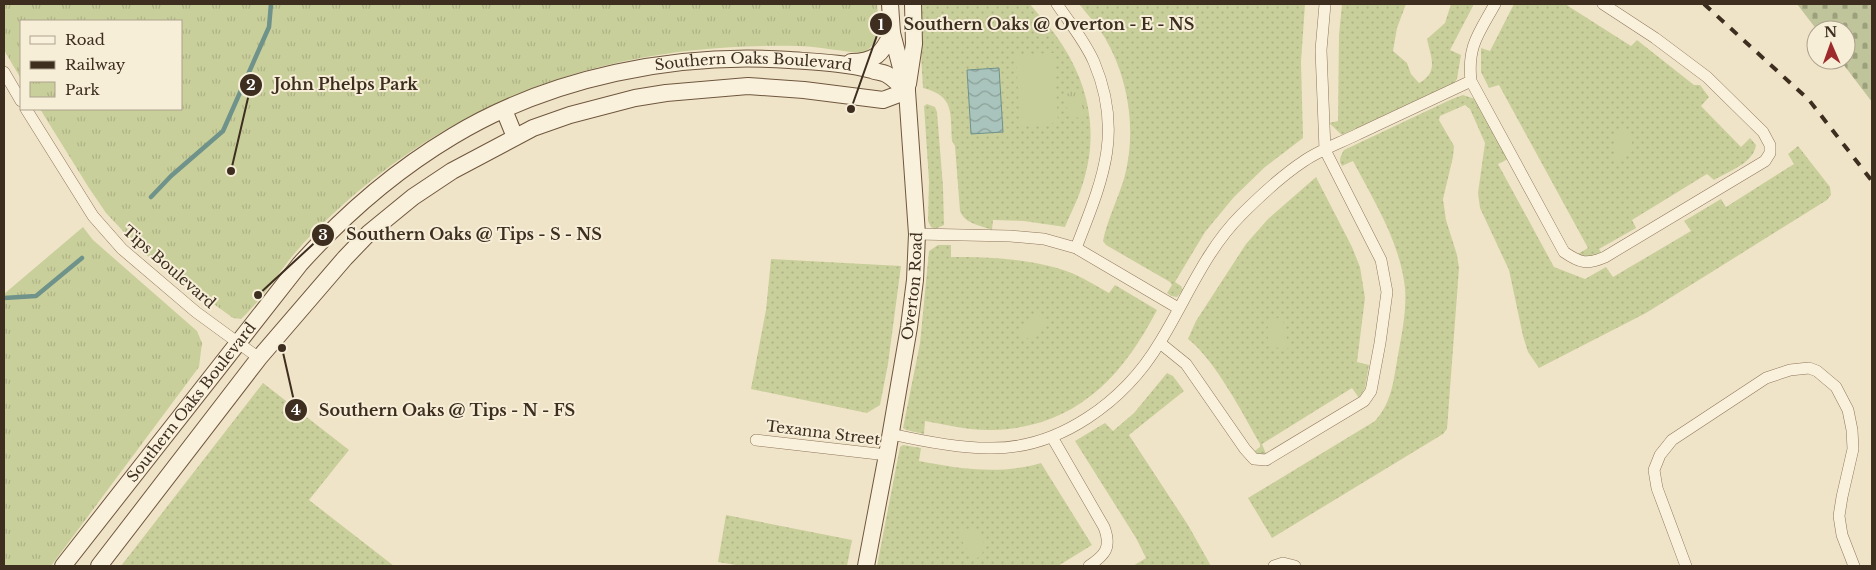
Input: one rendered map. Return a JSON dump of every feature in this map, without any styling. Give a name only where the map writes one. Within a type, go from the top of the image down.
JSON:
[{"type":"street","name":"Overton Road","points":[[866,566],[891,434],[915,280],[916,234],[907,91],[892,33],[890,4]]},
{"type":"street","points":[[907,91],[914,44],[913,4]]},
{"type":"street","points":[[1057,4],[1093,60],[1109,111],[1110,127],[1104,170],[1076,248]]},
{"type":"street","points":[[1160,342],[1186,364],[1254,459],[1266,460],[1364,401],[1371,391],[1385,307],[1386,279],[1381,260],[1325,150],[1320,50],[1325,4]]},
{"type":"street","points":[[1495,4],[1472,48],[1469,64],[1471,81],[1564,252],[1576,261],[1591,263],[1605,257],[1766,161],[1770,154],[1770,145],[1763,132],[1707,77],[1655,38],[1603,4]]},
{"type":"street","points":[[831,63],[860,62],[874,58],[884,49],[892,33]]},
{"type":"street","points":[[747,58],[748,86]]},
{"type":"street","name":"Southern Oaks Boulevard","points":[[63,566],[300,264],[348,215],[422,156],[453,136],[504,110],[559,89],[625,72],[685,61],[747,58],[831,63],[886,74],[907,91]]},
{"type":"street","points":[[4,72],[20,99]]},
{"type":"street","points":[[891,434],[988,448],[1034,443],[1052,437],[1103,407],[1123,391],[1144,366],[1160,342],[1202,268],[1239,217],[1288,173],[1305,160],[1471,81]]},
{"type":"street","name":"Southern Oaks Boulevard","points":[[99,566],[260,358],[369,233],[413,197],[452,171],[533,128],[570,115],[635,98],[666,93],[748,86],[804,90],[883,100],[907,91]]},
{"type":"street","name":"Tips Boulevard","points":[[27,110],[93,216],[122,249],[196,312],[260,358]]},
{"type":"street","points":[[504,110],[515,137]]},
{"type":"street","points":[[916,234],[1010,236],[1044,239],[1076,248],[1178,308]]},
{"type":"street","points":[[1686,566],[1657,488],[1654,470],[1660,455],[1672,440],[1766,378],[1790,370],[1808,368],[1817,371],[1836,387],[1848,410],[1853,449],[1839,516],[1842,535],[1854,566]]},
{"type":"street","points":[[1052,437],[1108,538],[1106,549],[1100,558],[1089,566]]},
{"type":"street","name":"Texanna Street","points":[[756,440],[887,456]]},
{"type":"street","points":[[1274,566],[1283,563],[1294,566]]},
{"type":"green space","points":[[4,4],[877,4],[879,25],[877,37],[870,48],[864,53],[796,46],[734,47],[675,53],[617,63],[561,78],[507,98],[455,124],[404,156],[355,194],[301,246],[257,302],[241,319],[233,318],[145,254],[106,213],[41,110],[182,110],[182,20],[20,20],[20,77],[4,50]]},
{"type":"green space","points":[[918,4],[1030,4],[1059,40],[1073,63],[1086,97],[1091,133],[1087,170],[1065,227],[1024,221],[993,220],[992,230],[965,219],[962,215],[960,211],[955,146],[952,141],[949,107],[941,96],[923,88]]},
{"type":"green space","points":[[1079,4],[1305,4],[1301,62],[1303,138],[1265,167],[1234,197],[1205,232],[1175,282],[1183,290],[1177,297],[1167,293],[1172,285],[1170,282],[1106,245],[1103,241],[1124,179],[1130,143],[1130,125],[1125,88],[1113,54],[1102,33]]},
{"type":"green space","points":[[1342,4],[1406,4],[1397,28],[1393,51],[1407,63],[1411,74],[1419,83],[1429,74],[1432,64],[1427,39],[1445,23],[1451,4],[1474,4],[1450,50],[1461,55],[1457,79],[1454,83],[1342,135],[1329,123],[1338,121],[1339,35]]},
{"type":"green space","points":[[1514,4],[1565,4],[1631,46],[1637,40],[1694,85],[1700,85],[1709,97],[1701,106],[1741,147],[1750,138],[1756,145],[1754,151],[1745,162],[1732,170],[1714,180],[1707,174],[1632,220],[1636,228],[1599,249],[1603,255],[1595,258],[1576,255],[1588,248],[1499,85],[1489,88],[1481,72],[1481,48],[1490,51]]},
{"type":"green space","points":[[1797,4],[1872,4],[1872,102],[1848,70],[1856,70],[1856,20],[1809,20]]},
{"type":"green space","points":[[1054,53],[1058,123],[1020,125],[1016,55]]},
{"type":"green space","points":[[1074,90],[1082,92],[1085,112],[1079,118],[1072,115],[1067,105],[1067,94]]},
{"type":"green space","points":[[1463,95],[1475,99],[1508,159],[1498,164],[1554,267],[1585,279],[1606,267],[1613,277],[1691,231],[1684,221],[1721,199],[1726,207],[1794,164],[1788,154],[1798,146],[1830,187],[1831,195],[1827,200],[1646,313],[1539,368],[1528,352],[1523,336],[1509,270],[1480,208],[1478,193],[1485,143],[1470,109],[1465,105],[1440,116],[1439,120],[1454,146],[1443,199],[1446,220],[1459,268],[1447,429],[1443,434],[1272,538],[1248,498],[1375,421],[1385,407],[1394,378],[1405,306],[1405,288],[1398,254],[1385,222],[1353,161],[1342,166],[1340,162],[1341,156],[1344,150]]},
{"type":"green space","points":[[927,104],[935,107],[937,112],[943,187],[944,225],[935,229],[931,227],[928,221],[929,181],[924,106]]},
{"type":"green space","points":[[1624,130],[1632,139],[1632,151],[1623,160],[1616,158],[1614,132]]},
{"type":"green space","points":[[1316,177],[1352,247],[1360,267],[1365,298],[1357,362],[1369,365],[1365,388],[1359,398],[1352,388],[1262,444],[1265,456],[1252,453],[1260,447],[1260,444],[1228,388],[1208,360],[1188,339],[1196,321],[1246,244],[1268,219]]},
{"type":"green space","points":[[83,227],[93,240],[197,331],[202,343],[199,367],[51,566],[4,566],[4,294]]},
{"type":"green space","points":[[938,245],[951,245],[951,257],[1018,260],[1057,268],[1078,276],[1109,293],[1115,285],[1157,310],[1128,357],[1111,377],[1093,394],[1072,409],[1049,420],[1023,427],[994,430],[977,430],[925,421],[924,434],[906,430],[903,428],[920,343],[929,251]]},
{"type":"green space","points":[[771,259],[901,266],[888,364],[880,405],[867,413],[751,389],[766,310]]},
{"type":"green space","points":[[1037,309],[1044,319],[1043,330],[1034,338],[1021,336],[1017,333]]},
{"type":"green space","points":[[1282,317],[1289,348],[1281,349],[1270,342],[1267,330],[1274,319]]},
{"type":"green space","points":[[1167,373],[1173,376],[1184,391],[1129,435],[1188,525],[1211,566],[1133,566],[1146,558],[1136,538],[1075,441],[1105,423],[1113,431],[1134,413]]},
{"type":"green space","points":[[263,383],[349,450],[309,500],[394,566],[121,566]]},
{"type":"green space","points":[[903,445],[921,448],[919,461],[950,466],[995,470],[1026,467],[1041,463],[1092,545],[1058,566],[877,566],[900,447]]},
{"type":"green space","points":[[726,515],[852,540],[847,566],[742,566],[718,562]]},
{"type":"green space","points":[[969,529],[979,534],[985,545],[982,554],[975,560],[957,534]]},
{"type":"water","points":[[999,68],[1003,132],[971,134],[967,70]]},
{"type":"waterway","points":[[151,197],[171,176],[223,131],[269,27],[271,4]]},
{"type":"waterway","points":[[4,298],[36,296],[82,258]]},
{"type":"railway","points":[[1704,4],[1809,100],[1872,181]]},
{"type":"place","name":"Southern Oaks @ Overton - E - NS","points":[[851,109]]},
{"type":"place","name":"John Phelps Park","points":[[231,171]]},
{"type":"place","name":"Southern Oaks @ Tips - S - NS","points":[[258,295]]},
{"type":"place","name":"Southern Oaks @ Tips - N - FS","points":[[282,348]]}]
